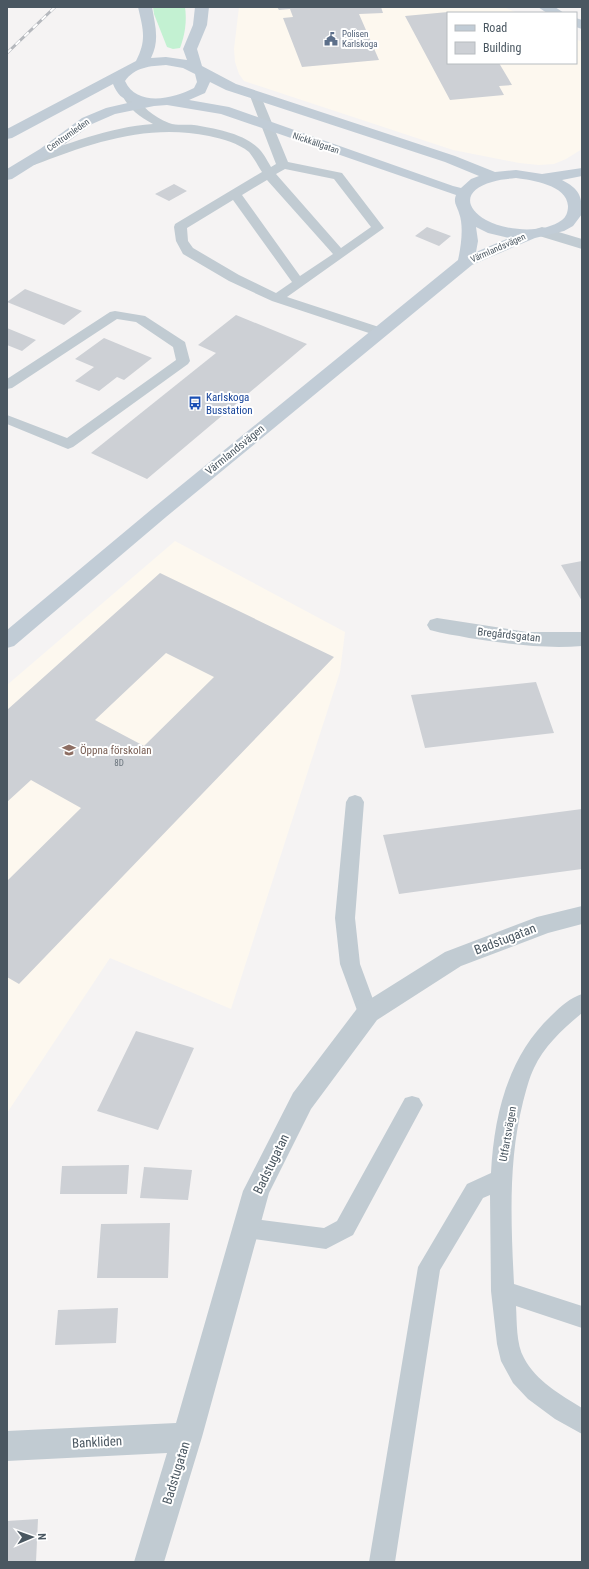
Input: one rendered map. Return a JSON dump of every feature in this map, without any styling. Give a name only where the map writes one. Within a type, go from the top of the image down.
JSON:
[{"type":"street","points":[[141,64],[152,41],[145,7]]},
{"type":"street","points":[[198,70],[190,49],[200,25],[202,7]]},
{"type":"street","points":[[545,7],[555,12]]},
{"type":"street","points":[[7,135],[130,68],[141,64],[166,61],[182,63],[231,88],[450,159],[493,176]]},
{"type":"street","name":"Centrumleden","points":[[7,176],[45,152],[87,121],[131,101],[162,102],[181,99],[200,90],[204,79],[198,70]]},
{"type":"street","points":[[123,73],[118,81],[131,101]]},
{"type":"street","name":"Nickkällgatan","points":[[162,102],[224,110],[448,189],[464,193]]},
{"type":"street","points":[[540,178],[570,175],[582,172]]},
{"type":"street","points":[[464,193],[476,183],[493,176],[516,174],[551,180],[566,189],[578,205]]},
{"type":"street","name":"Värmlandsvägen","points":[[464,193],[462,203],[467,214],[470,241],[466,262]]},
{"type":"street","name":"Värmlandsvägen","points":[[7,641],[159,513],[466,262],[536,233],[565,224],[572,218],[578,205]]},
{"type":"street","points":[[467,214],[478,223],[495,230],[510,233],[536,233],[582,244]]},
{"type":"street","name":"Bregårdsgatan","points":[[437,625],[510,638],[582,639]]},
{"type":"street","name":"Badstugatan","points":[[149,1562],[187,1437],[256,1191],[302,1101],[368,1013],[453,959],[545,924],[582,915]]},
{"type":"street","name":"Bankliden","points":[[7,1446],[187,1437]]},
{"type":"lane","points":[[256,96],[283,165]]},
{"type":"lane","points":[[131,101],[151,119],[169,127]]},
{"type":"lane","points":[[28,162],[82,142],[135,129],[169,127],[201,129],[229,137],[251,148],[269,174],[340,254]]},
{"type":"lane","points":[[277,298],[378,228],[338,176],[283,165],[236,195],[180,227],[182,242],[188,251],[234,278],[277,298],[380,332]]},
{"type":"lane","points":[[236,195],[299,283]]},
{"type":"lane","points":[[7,385],[115,315],[140,319],[162,332],[180,345],[183,361],[68,444],[7,419]]},
{"type":"lane","points":[[355,802],[345,918],[350,964],[368,1013]]},
{"type":"lane","name":"Utfartsvägen","points":[[582,1002],[537,1045],[525,1066],[512,1106],[503,1151],[501,1179],[502,1290],[508,1349],[516,1366],[530,1384],[542,1395],[582,1422]]},
{"type":"lane","points":[[246,1228],[326,1239],[345,1228],[412,1106]]},
{"type":"lane","points":[[382,1562],[429,1267],[475,1191],[501,1179]]},
{"type":"lane","points":[[502,1290],[582,1317]]},
{"type":"shaded area","points":[[239,7],[504,7],[515,12],[447,12],[447,64],[577,64],[577,40],[582,42],[582,149],[566,159],[554,164],[539,165],[519,163],[453,150],[244,81],[239,74],[235,62],[234,49]]},
{"type":"shaded area","points":[[175,541],[345,632],[340,672],[231,1009],[110,958],[7,1113],[7,685]]},
{"type":"green space","points":[[153,7],[185,7],[185,28],[180,48],[173,49],[167,47],[154,14]]},
{"type":"building","name":"Polisen Karlskoga","points":[[277,7],[381,7],[383,13],[359,14],[379,60],[302,67],[283,18],[293,17],[290,9],[279,10]]},
{"type":"building","points":[[447,12],[447,64],[500,64],[512,85],[499,86],[504,95],[450,100],[405,16]]},
{"type":"building","points":[[174,184],[187,191],[169,201],[155,194]]},
{"type":"building","points":[[427,227],[451,236],[439,246],[415,236]]},
{"type":"building","points":[[25,289],[82,311],[64,325],[7,302]]},
{"type":"building","name":"Karlskoga Busstation","points":[[236,315],[307,344],[147,479],[91,453],[216,353],[198,345]]},
{"type":"building","points":[[7,328],[36,340],[22,351],[7,345]]},
{"type":"building","points":[[104,338],[152,358],[124,380],[117,377],[99,391],[75,381],[94,367],[75,359]]},
{"type":"building","points":[[582,561],[582,601],[561,565]]},
{"type":"building","points":[[160,573],[334,657],[19,984],[7,977],[7,881],[81,808],[31,780],[7,802],[7,710]],"holes":[[[166,653],[214,677],[144,746],[95,720]]]},
{"type":"building","points":[[536,682],[554,733],[425,748],[411,695]]},
{"type":"building","points":[[582,809],[582,869],[399,894],[383,835]]},
{"type":"building","points":[[136,1031],[194,1048],[158,1130],[97,1111]]},
{"type":"building","points":[[129,1165],[127,1194],[60,1194],[62,1166]]},
{"type":"building","points":[[144,1167],[192,1170],[188,1200],[140,1198]]},
{"type":"building","points":[[170,1223],[168,1278],[97,1278],[101,1224]]},
{"type":"building","points":[[118,1308],[116,1343],[55,1345],[58,1310]]},
{"type":"building","points":[[38,1519],[36,1562],[7,1562],[7,1521]]},
{"type":"railway","points":[[7,53],[55,7]]},
{"type":"place","name":"Polisen Karlskoga","points":[[331,39]]},
{"type":"place","name":"Karlskoga Busstation","points":[[195,403]]},
{"type":"place","name":"Öppna förskolan","points":[[69,750]]}]
